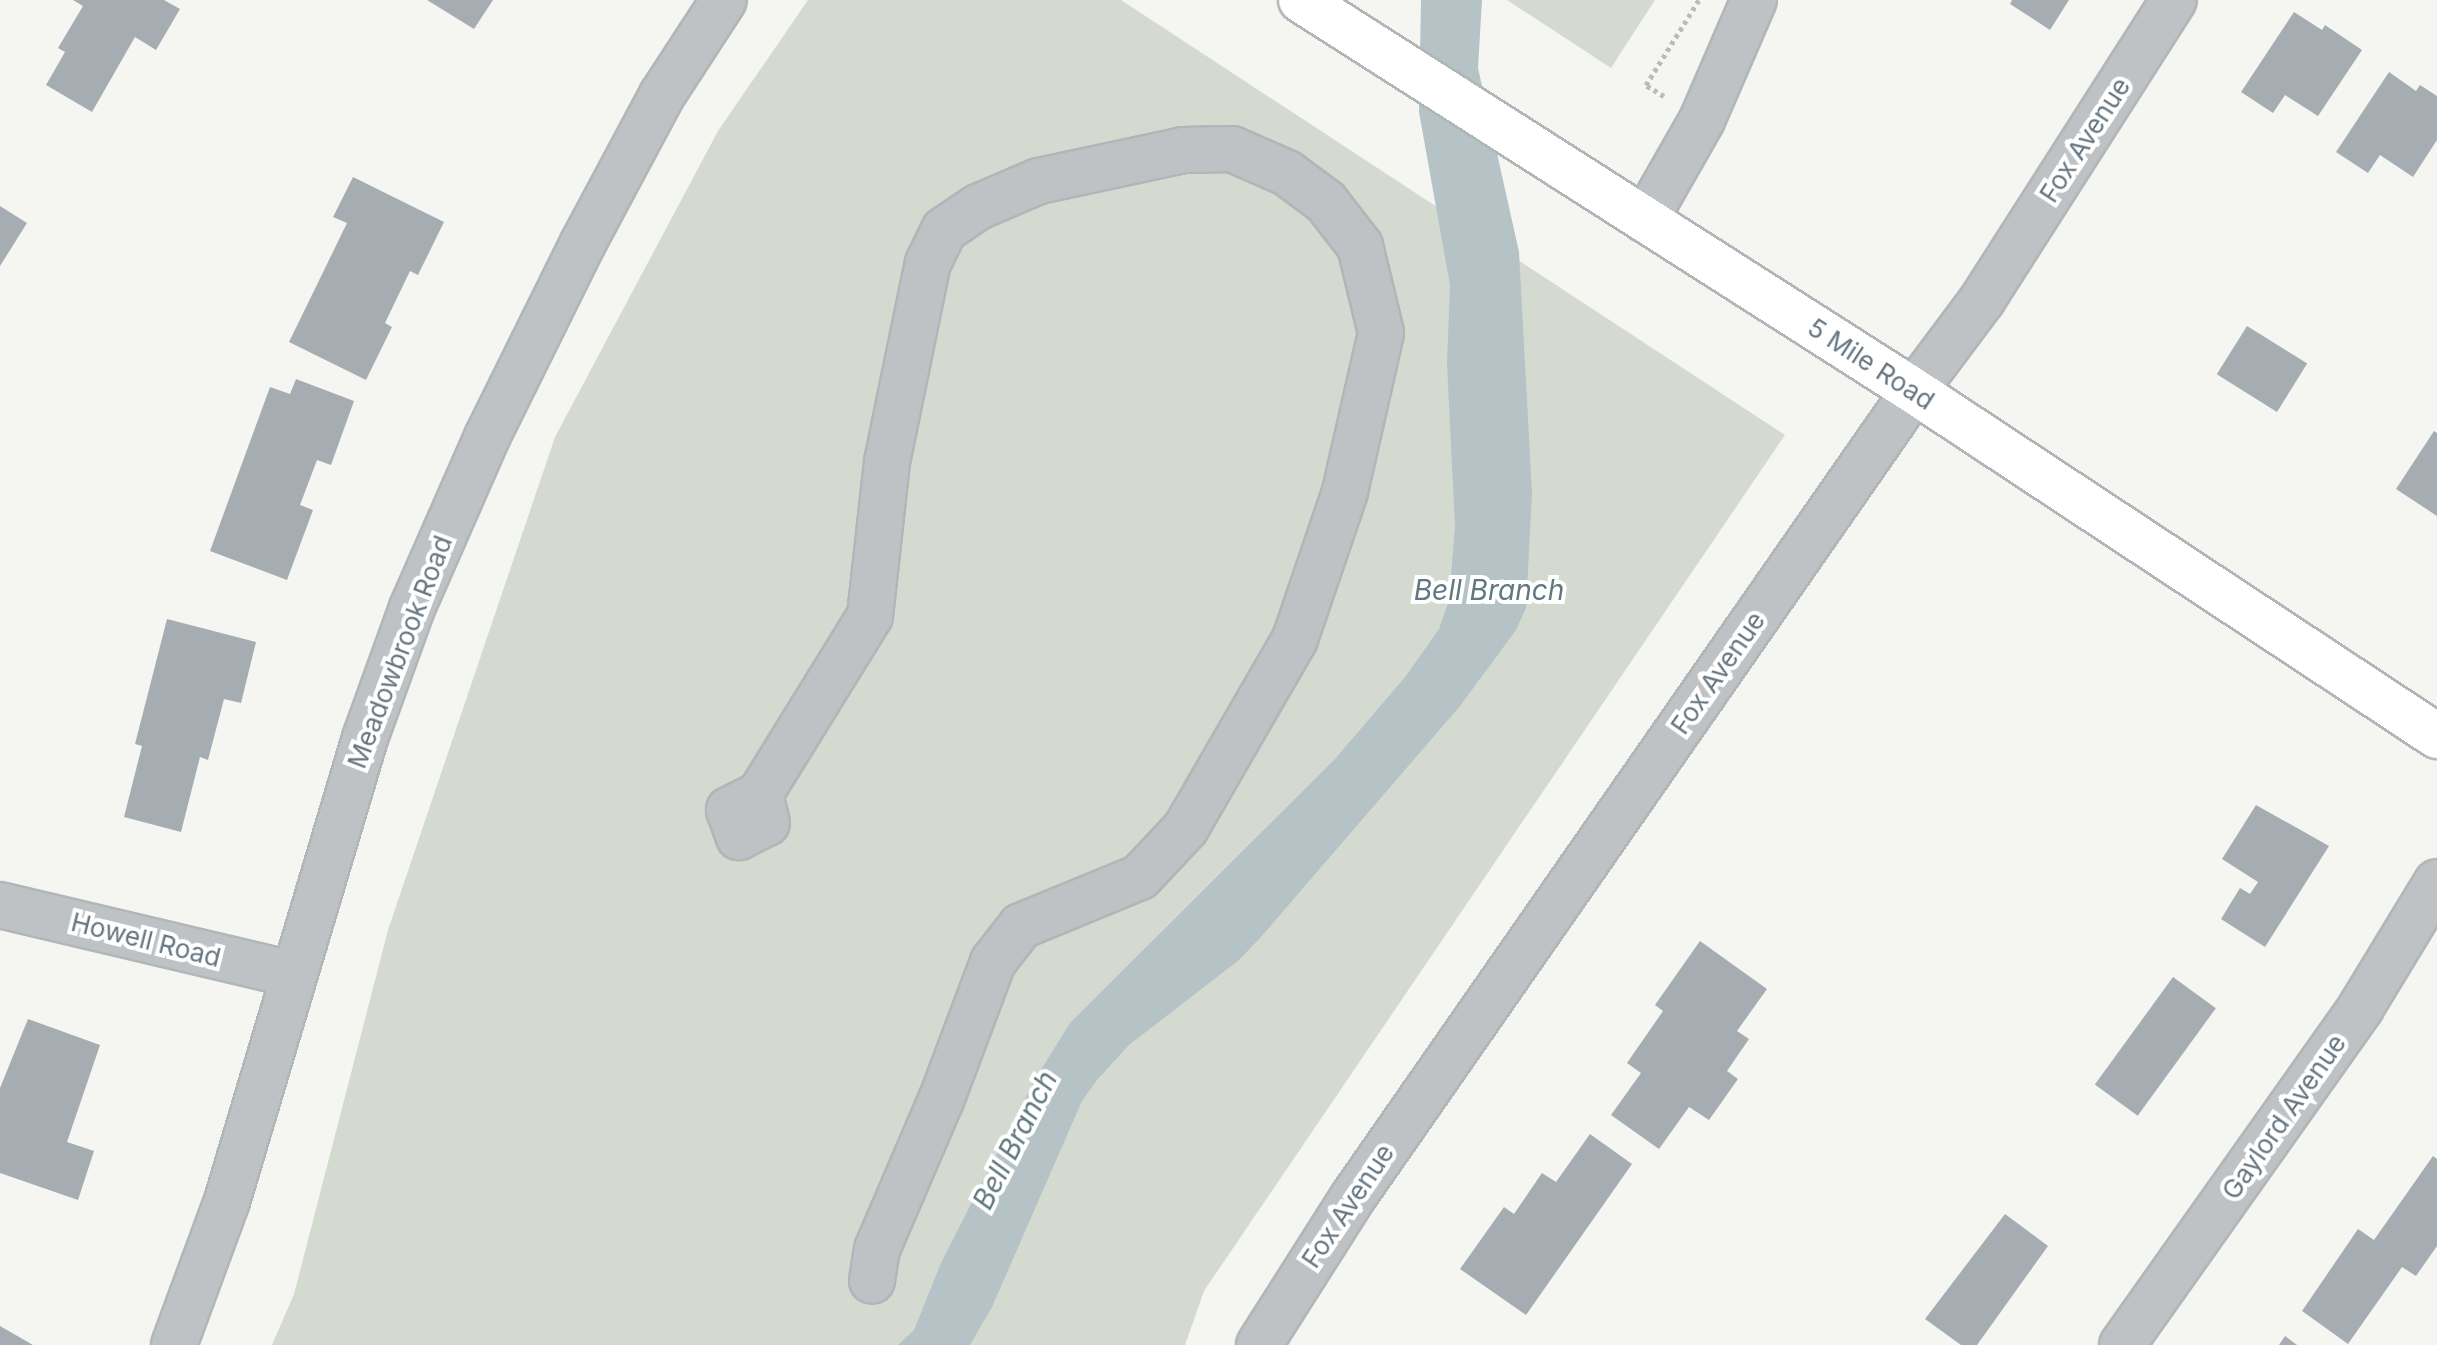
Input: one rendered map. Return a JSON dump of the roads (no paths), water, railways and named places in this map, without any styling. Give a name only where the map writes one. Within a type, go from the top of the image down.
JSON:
[{"type":"main road","name":"5 Mile Road","points":[[1301,0],[1914,391],[2435,729]]},
{"type":"street","name":"Meadowbrook Road","points":[[174,1345],[227,1201],[292,974],[412,608],[487,437],[583,243],[662,95],[724,0]]},
{"type":"street","points":[[1645,220],[1702,120],[1754,0]]},
{"type":"street","name":"Fox Avenue","points":[[1259,1345],[1353,1197],[1914,391],[1982,300],[2174,0]]},
{"type":"street","points":[[760,794],[870,616],[887,462],[928,263],[944,230],[978,207],[1039,181],[1183,150],[1232,149],[1287,173],[1326,202],[1360,246],[1381,333],[1345,492],[1295,639],[1186,828],[1140,877],[1021,926],[993,962],[941,1100],[877,1249],[872,1281]]},
{"type":"street","name":"Gaylord Avenue","points":[[2122,1345],[2361,1007],[2437,882]]},
{"type":"street","name":"Howell Road","points":[[0,905],[292,974]]},
{"type":"water","name":"Bell Branch","points":[[1421,0],[1482,0],[1478,68],[1519,252],[1532,493],[1526,608],[1516,630],[1460,706],[1261,937],[1239,960],[1129,1045],[1097,1080],[1082,1101],[992,1307],[970,1345],[898,1345],[914,1330],[941,1263],[1034,1081],[1070,1023],[1335,759],[1406,676],[1439,629],[1449,600],[1455,526],[1447,364],[1450,285],[1419,112]]}]
